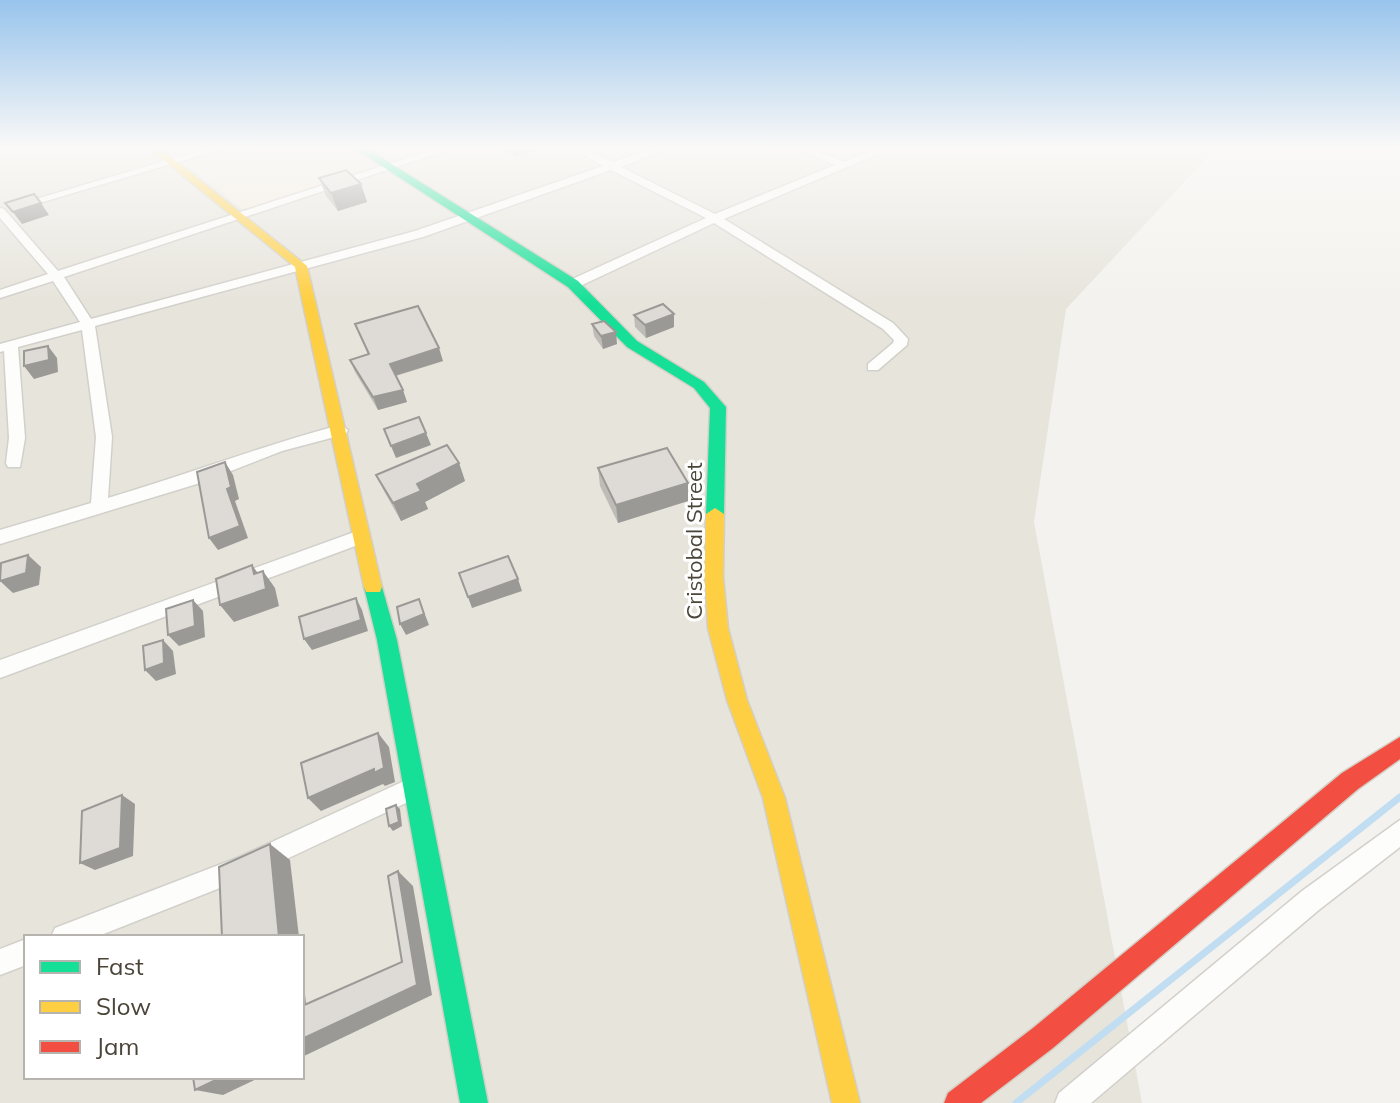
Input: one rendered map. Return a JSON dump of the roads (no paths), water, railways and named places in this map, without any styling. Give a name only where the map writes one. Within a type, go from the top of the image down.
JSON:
[{"type":"street","points":[[40,199],[0,211],[57,277],[88,324],[104,437],[99,506]]},
{"type":"street","points":[[219,199],[301,266],[318,323],[360,537],[387,640],[474,1103]]},
{"type":"street","points":[[0,294],[294,199]]},
{"type":"street","name":"Cristobal Street","points":[[442,199],[573,284],[632,344],[699,385],[718,407],[714,577],[718,628],[737,700],[774,798],[846,1103]]},
{"type":"street","points":[[14,463],[8,440],[6,347],[471,218],[522,199]]},
{"type":"street","points":[[679,199],[715,218],[898,335],[900,345],[873,367]]},
{"type":"street","points":[[573,284],[761,199]]},
{"type":"street","points":[[0,537],[194,479],[277,447],[340,430]]},
{"type":"street","points":[[0,669],[360,537]]},
{"type":"street","points":[[958,1103],[1043,1038],[1350,781],[1400,747]]},
{"type":"street","points":[[69,935],[242,868],[415,787]]},
{"type":"street","points":[[1069,1103],[1311,900],[1400,832]]},
{"type":"street","points":[[0,962],[24,953]]},
{"type":"waterway","points":[[1016,1103],[1400,797]]}]
